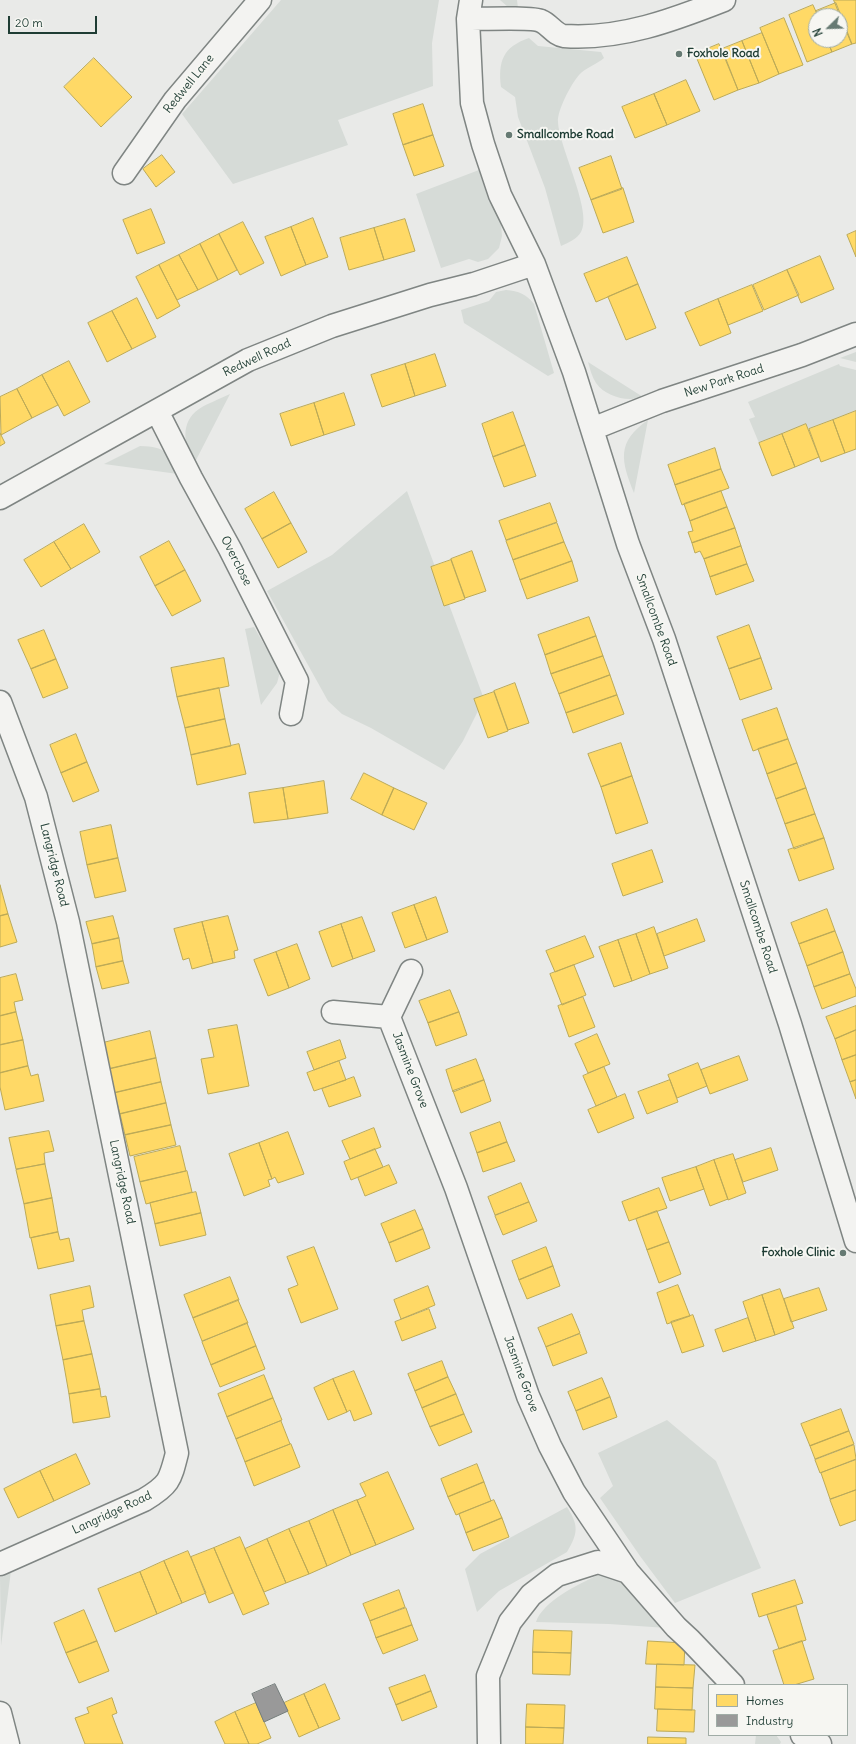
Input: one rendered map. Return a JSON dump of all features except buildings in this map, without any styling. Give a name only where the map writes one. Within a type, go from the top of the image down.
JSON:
[{"type":"street","name":"Redwell Lane","points":[[124,173],[175,100],[260,0]]},
{"type":"street","points":[[470,9],[541,20],[561,36],[591,36],[617,33],[672,20],[724,0]]},
{"type":"street","name":"Smallcombe Road","points":[[470,9],[472,103],[500,195],[534,264],[574,372],[628,544],[664,639],[790,1024],[856,1241]]},
{"type":"street","name":"Redwell Road","points":[[0,498],[248,360],[332,326],[430,295],[474,284],[534,264]]},
{"type":"street","name":"New Park Road","points":[[592,429],[662,401],[802,355],[856,334]]},
{"type":"street","name":"Overclose","points":[[157,411],[191,478],[230,548],[297,681],[290,714]]},
{"type":"street","name":"Langridge Road","points":[[0,702],[36,797],[68,922],[178,1453],[165,1487],[144,1500],[0,1564]]},
{"type":"street","name":"Jasmine Grove","points":[[411,971],[389,1017],[456,1188],[528,1396],[550,1446],[574,1492],[628,1572],[676,1627],[732,1684]]},
{"type":"street","name":"Jasmine Grove","points":[[333,1012],[389,1017]]},
{"type":"street","points":[[489,1744],[488,1676],[510,1622],[531,1595],[557,1575],[598,1562],[628,1572]]},
{"type":"street","points":[[0,1714],[8,1744]]},
{"type":"shaded area","points":[[281,0],[439,0],[432,43],[433,86],[338,120],[348,145],[233,184],[182,114]]},
{"type":"shaded area","points":[[500,0],[517,0],[518,8],[508,7]]},
{"type":"shaded area","points":[[529,38],[538,46],[601,52],[604,58],[584,70],[579,75],[565,98],[558,117],[560,133],[583,210],[581,232],[577,237],[561,246],[545,188],[518,117],[515,97],[501,87],[500,70],[504,56],[513,46]]},
{"type":"shaded area","points":[[479,170],[489,202],[494,203],[501,224],[502,236],[499,248],[488,259],[478,262],[469,259],[441,268],[416,194]]},
{"type":"shaded area","points":[[506,290],[515,291],[522,294],[534,304],[554,373],[548,376],[464,323],[461,310],[489,301],[496,292]]},
{"type":"shaded area","points":[[856,352],[856,362],[840,358]]},
{"type":"shaded area","points":[[588,362],[643,397],[630,399],[617,397],[605,392],[596,383]]},
{"type":"shaded area","points":[[839,364],[840,366],[856,370],[856,411],[809,429],[806,425],[759,443],[749,419],[755,417],[748,402]]},
{"type":"shaded area","points":[[230,394],[195,462],[186,442],[186,427],[189,421],[193,414],[199,409]]},
{"type":"shaded area","points":[[648,420],[634,493],[626,471],[624,453],[630,436]]},
{"type":"shaded area","points":[[140,446],[161,449],[171,460],[178,474],[104,464]]},
{"type":"shaded area","points":[[407,491],[484,699],[463,741],[444,770],[371,728],[342,714],[328,701],[267,591],[332,555]]},
{"type":"shaded area","points":[[254,627],[280,672],[277,683],[261,705],[245,629]]},
{"type":"shaded area","points":[[667,1420],[716,1461],[761,1568],[675,1603],[600,1498],[613,1486],[598,1453]]},
{"type":"shaded area","points":[[567,1507],[574,1519],[576,1530],[567,1552],[499,1591],[477,1612],[465,1569],[480,1554]]},
{"type":"shaded area","points":[[11,1571],[1,1646],[0,1577]]},
{"type":"shaded area","points":[[598,1575],[613,1576],[626,1580],[667,1628],[609,1624],[536,1622],[540,1614],[554,1600],[572,1588]]},
{"type":"shaded area","points":[[756,1736],[777,1736],[781,1742],[780,1744],[755,1744]]},
{"type":"place","name":"Foxhole Road","points":[[679,54]]},
{"type":"place","name":"Smallcombe Road","points":[[509,135]]},
{"type":"place","name":"Foxhole Clinic","points":[[843,1253]]}]
